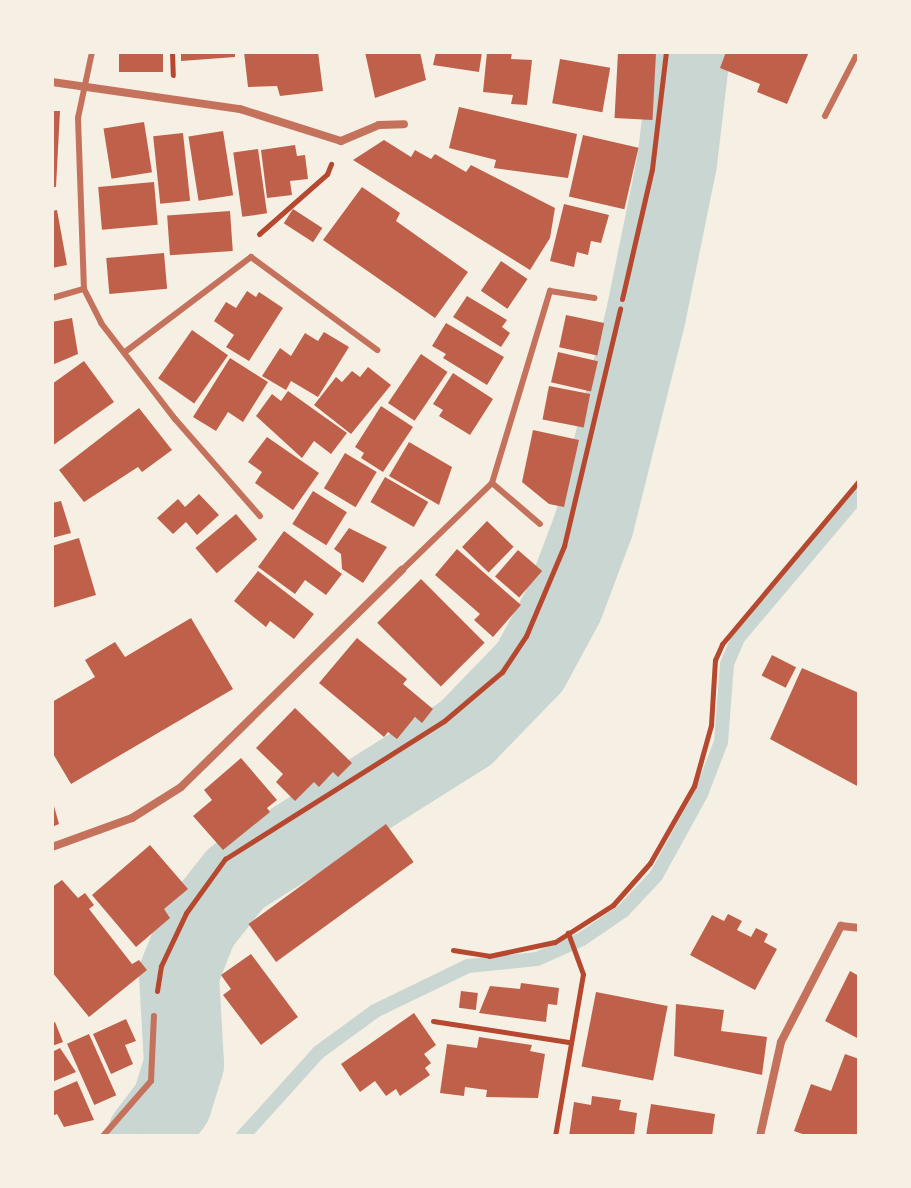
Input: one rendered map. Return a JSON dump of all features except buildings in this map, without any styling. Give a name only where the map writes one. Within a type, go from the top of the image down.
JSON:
[{"type":"street","points":[[52,82],[85,84],[240,109],[341,141],[379,125],[404,124]]},
{"type":"street","points":[[52,847],[132,818],[181,787],[402,570]]},
{"type":"street","points":[[760,1136],[781,1042],[841,926],[859,928]]},
{"type":"lane","points":[[92,52],[78,118],[84,289],[101,323],[175,419],[260,516]]},
{"type":"lane","points":[[825,116],[858,52]]},
{"type":"lane","points":[[125,352],[251,257],[377,350]]},
{"type":"lane","points":[[52,298],[84,289]]},
{"type":"lane","points":[[402,570],[492,483],[550,291],[594,298]]},
{"type":"lane","points":[[492,483],[540,524]]},
{"type":"lane","points":[[103,1136],[151,1081],[154,1016]]},
{"type":"path","points":[[154,1016],[167,952],[186,913],[225,859],[444,721],[502,672],[526,636],[564,546],[586,465],[652,169],[666,52]]},
{"type":"path","points":[[251,257],[251,240],[327,174],[341,141]]},
{"type":"path","points":[[453,950],[489,956],[555,942],[613,905],[650,863],[694,786],[711,725],[715,660],[722,644],[859,481]]},
{"type":"path","points":[[555,1136],[568,1042],[583,974],[568,933]]},
{"type":"path","points":[[433,1021],[568,1042]]},
{"type":"waterway","points":[[147,1136],[172,1103],[184,1064],[179,974],[198,926],[236,878],[466,733],[530,667],[564,604],[594,524],[646,315],[677,163],[690,52]]},
{"type":"waterway","points":[[243,1136],[319,1052],[375,1011],[468,966],[537,959],[582,939],[623,911],[656,876],[701,794],[721,742],[727,664],[738,638],[859,495]]}]
